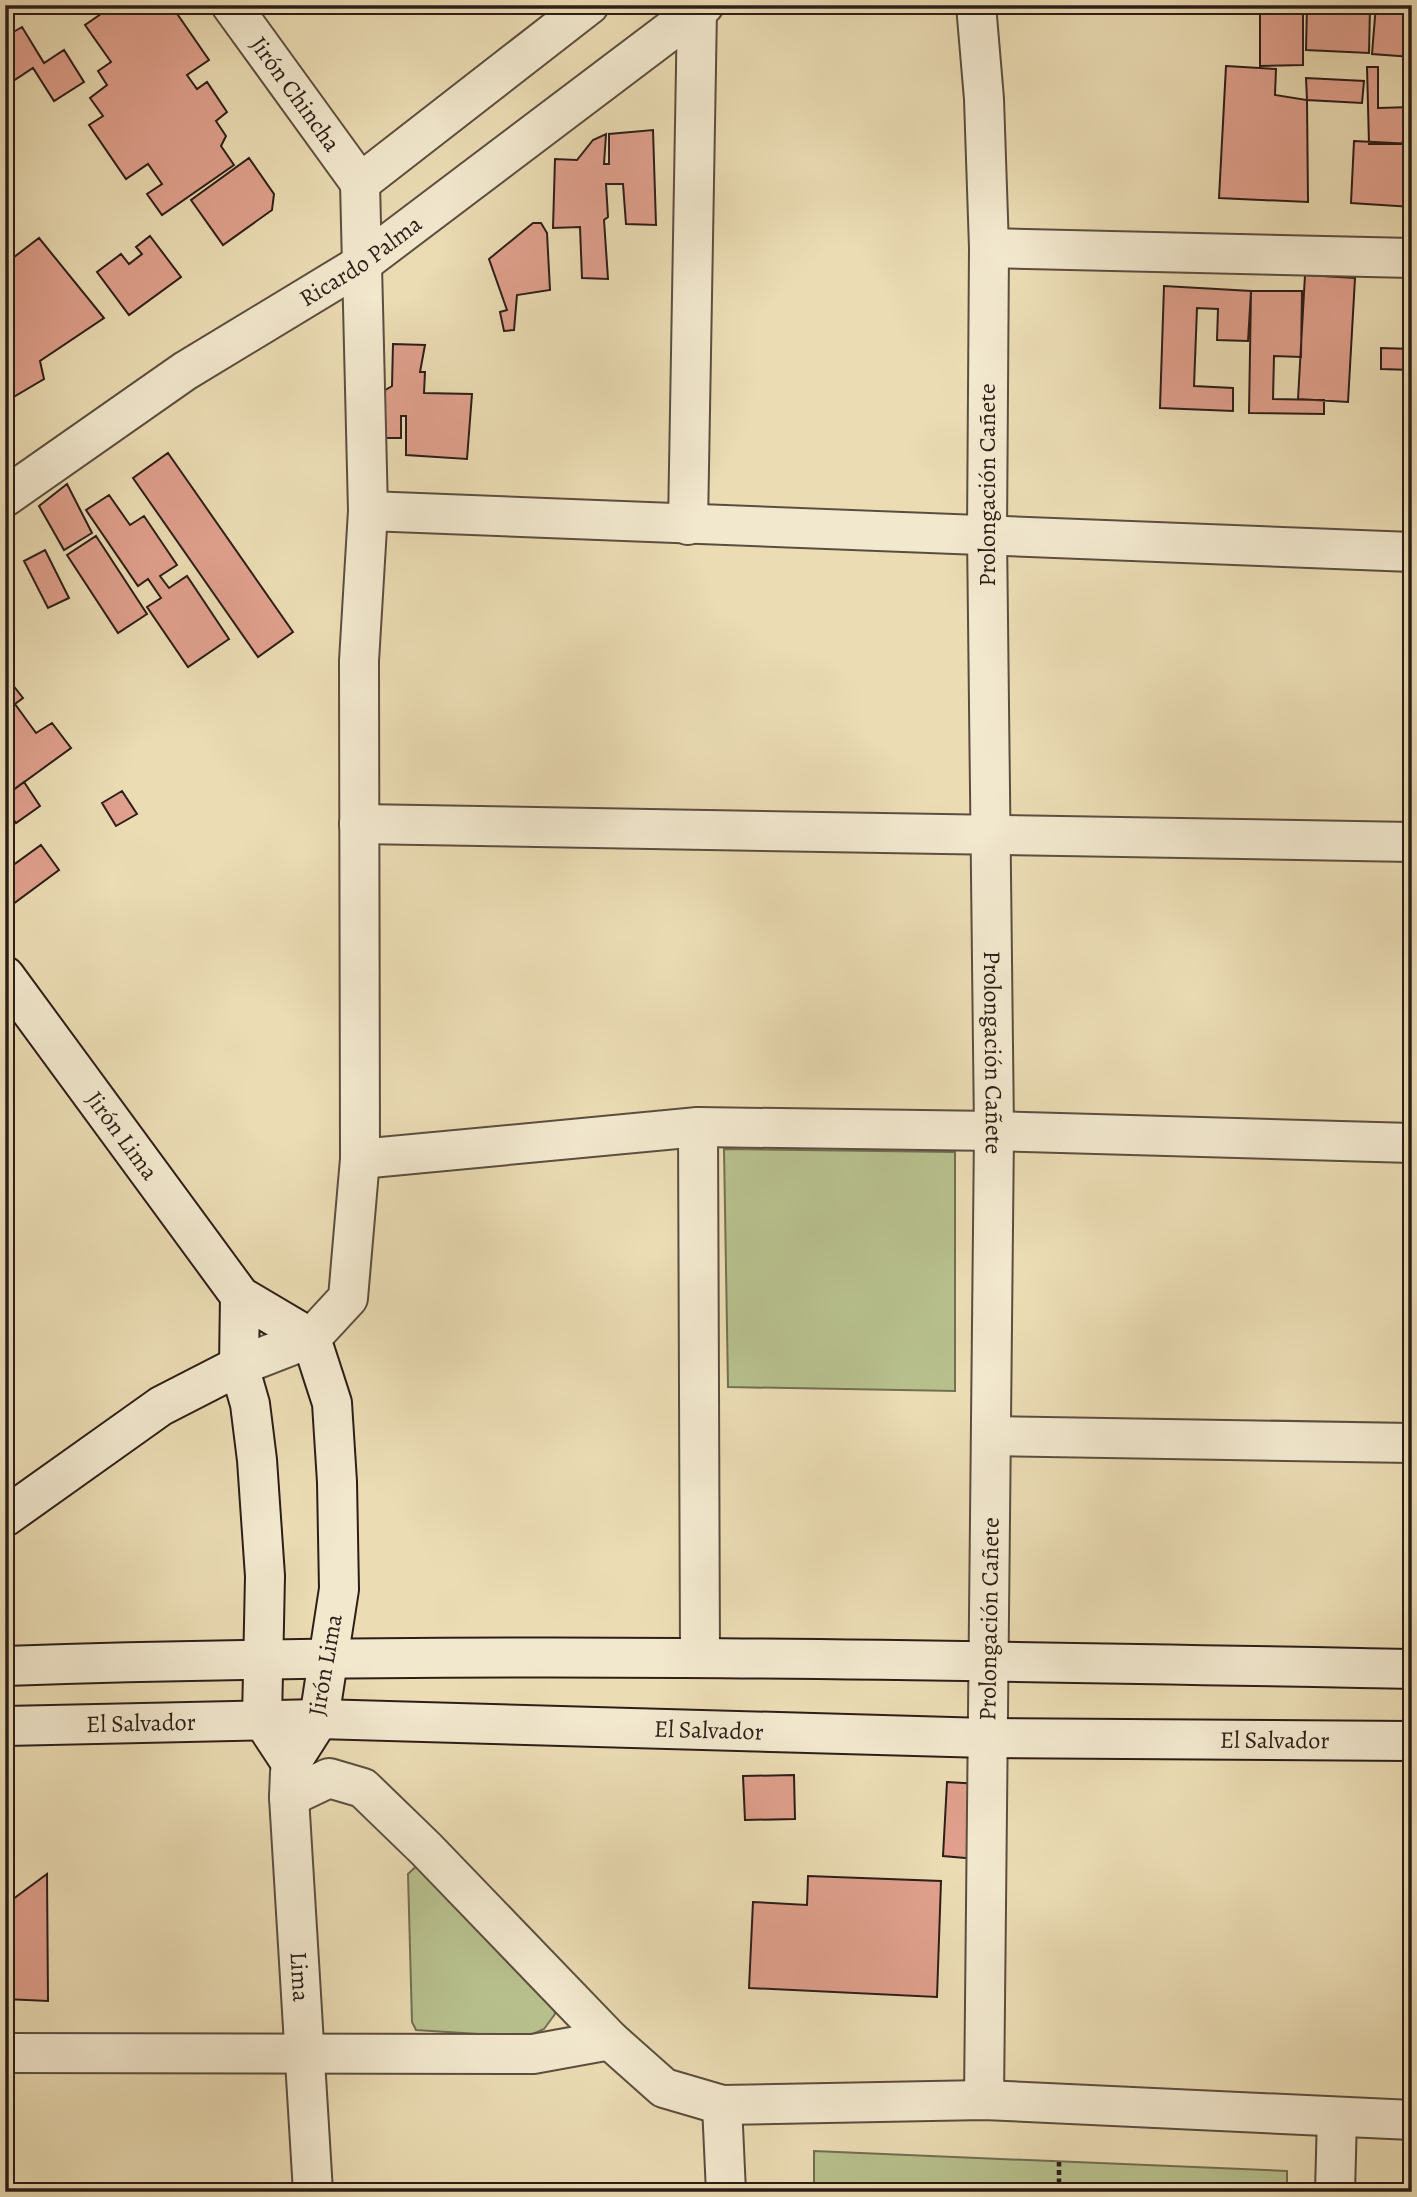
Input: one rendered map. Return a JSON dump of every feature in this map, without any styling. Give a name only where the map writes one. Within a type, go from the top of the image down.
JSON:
[{"type":"street","name":"Jirón Chincha","points":[[231,5],[360,183]]},
{"type":"street","points":[[5,1517],[161,1406],[239,1366],[311,1338],[348,1298],[360,1159],[359,661],[368,511],[360,183],[589,5]]},
{"type":"street","name":"Prolongación Cañete","points":[[976,5],[984,99],[989,248],[987,534],[994,1131],[993,1436],[986,1738],[984,2100]]},
{"type":"street","points":[[688,525],[700,8]]},
{"type":"street","name":"Ricardo Palma","points":[[5,497],[185,371],[360,265],[700,8]]},
{"type":"street","points":[[989,248],[1412,258]]},
{"type":"street","points":[[368,511],[1412,552]]},
{"type":"street","points":[[359,824],[989,837],[1412,842]]},
{"type":"street","name":"Jirón Lima","points":[[5,976],[240,1296],[311,1338],[332,1403],[338,1482],[339,1589],[319,1719],[290,1780]]},
{"type":"street","points":[[360,1159],[698,1127],[994,1131],[1412,1143]]},
{"type":"street","points":[[698,1127],[699,1656]]},
{"type":"street","points":[[240,1296],[239,1366],[250,1404],[257,1460],[265,1576],[262,1718]]},
{"type":"street","points":[[993,1436],[1412,1443]]},
{"type":"street","points":[[5,1666],[263,1657],[699,1656],[1412,1670]]},
{"type":"street","name":"Jirón Lima","points":[[262,1718],[290,1780]]},
{"type":"street","name":"El Salvador","points":[[5,1726],[262,1718],[986,1738],[1412,1741]]},
{"type":"street","points":[[290,1780],[329,1778],[362,1788],[426,1849],[610,2040],[664,2088],[722,2105],[984,2100],[1412,2119]]},
{"type":"street","name":"Lima","points":[[290,1780],[313,2192]]},
{"type":"street","points":[[5,2053],[533,2054],[610,2040]]},
{"type":"street","points":[[722,2105],[726,2192]]},
{"type":"street","points":[[1335,2192],[1336,2117]]},
{"type":"path","points":[[1059,2162],[1059,2192]]},
{"type":"green space","points":[[724,1149],[955,1152],[955,1391],[728,1387]]},
{"type":"green space","points":[[424,1859],[552,1997],[555,2014],[544,2029],[526,2037],[416,2030],[412,2022],[408,1874]]},
{"type":"green space","points":[[814,2151],[1287,2171],[1287,2192],[814,2192]]},
{"type":"building","points":[[114,5],[171,5],[209,60],[187,75],[197,89],[207,82],[227,112],[216,121],[226,136],[221,146],[234,165],[162,215],[147,194],[162,184],[148,164],[126,179],[89,125],[103,116],[90,98],[107,85],[98,71],[111,62],[85,25]]},
{"type":"building","points":[[1260,5],[1303,5],[1303,65],[1260,66]]},
{"type":"building","points":[[1307,5],[1370,7],[1369,53],[1306,50]]},
{"type":"building","points":[[1376,5],[1412,8],[1412,57],[1372,54]]},
{"type":"building","points":[[22,27],[44,63],[64,50],[84,82],[54,101],[33,68],[10,83],[5,75],[5,37]]},
{"type":"building","points":[[1226,66],[1276,69],[1275,95],[1307,100],[1308,202],[1219,198]]},
{"type":"building","points":[[1367,67],[1378,67],[1378,108],[1412,107],[1412,132],[1406,132],[1402,144],[1369,144]]},
{"type":"building","points":[[1306,78],[1364,81],[1362,103],[1307,100]]},
{"type":"building","points":[[653,130],[656,225],[626,224],[623,184],[606,184],[608,217],[604,220],[608,279],[582,278],[580,227],[553,228],[555,159],[577,160],[593,140],[606,134],[604,164],[609,164],[609,134]]},
{"type":"building","points":[[1354,141],[1412,144],[1412,207],[1351,203]]},
{"type":"building","points":[[249,158],[274,194],[272,210],[223,245],[191,200]]},
{"type":"building","points":[[533,223],[541,223],[547,233],[550,290],[517,295],[514,330],[504,331],[500,312],[507,310],[489,259]]},
{"type":"building","points":[[150,236],[181,277],[129,315],[97,272],[121,254],[129,264],[142,254],[136,247]]},
{"type":"building","points":[[39,238],[104,318],[40,361],[44,379],[5,402],[5,264]]},
{"type":"building","points":[[1305,275],[1355,278],[1348,402],[1298,399]]},
{"type":"building","points":[[1164,286],[1251,291],[1248,341],[1217,340],[1218,309],[1197,308],[1194,386],[1233,388],[1233,411],[1160,408]]},
{"type":"building","points":[[1251,291],[1302,291],[1301,357],[1274,356],[1273,399],[1324,400],[1324,414],[1249,413]]},
{"type":"building","points":[[393,344],[425,345],[420,372],[425,372],[424,393],[472,394],[467,459],[406,455],[406,416],[401,416],[401,438],[385,438],[382,392],[392,386]]},
{"type":"building","points":[[1381,348],[1412,349],[1412,370],[1381,369]]},
{"type":"building","points":[[168,453],[293,632],[258,657],[133,478]]},
{"type":"building","points":[[67,484],[92,533],[64,550],[39,506]]},
{"type":"building","points":[[109,495],[130,525],[144,516],[177,565],[160,576],[169,588],[187,576],[229,639],[188,667],[147,607],[161,598],[148,579],[138,586],[86,510]]},
{"type":"building","points":[[96,536],[147,614],[118,633],[67,555]]},
{"type":"building","points":[[45,550],[69,598],[48,608],[24,561]]},
{"type":"building","points":[[5,675],[23,698],[15,704],[36,733],[52,723],[71,748],[5,796]]},
{"type":"building","points":[[24,782],[40,806],[16,823],[5,808],[5,796]]},
{"type":"building","points":[[122,791],[137,814],[116,826],[102,803]]},
{"type":"building","points":[[41,845],[59,870],[9,907],[5,901],[5,871]]},
{"type":"building","points":[[794,1775],[795,1819],[745,1820],[743,1776]]},
{"type":"building","points":[[947,1782],[980,1784],[976,1859],[943,1856]]},
{"type":"building","points":[[47,1874],[48,2001],[5,1999],[5,1905]]},
{"type":"building","points":[[808,1876],[941,1881],[937,1997],[749,1988],[753,1902],[807,1905]]}]
